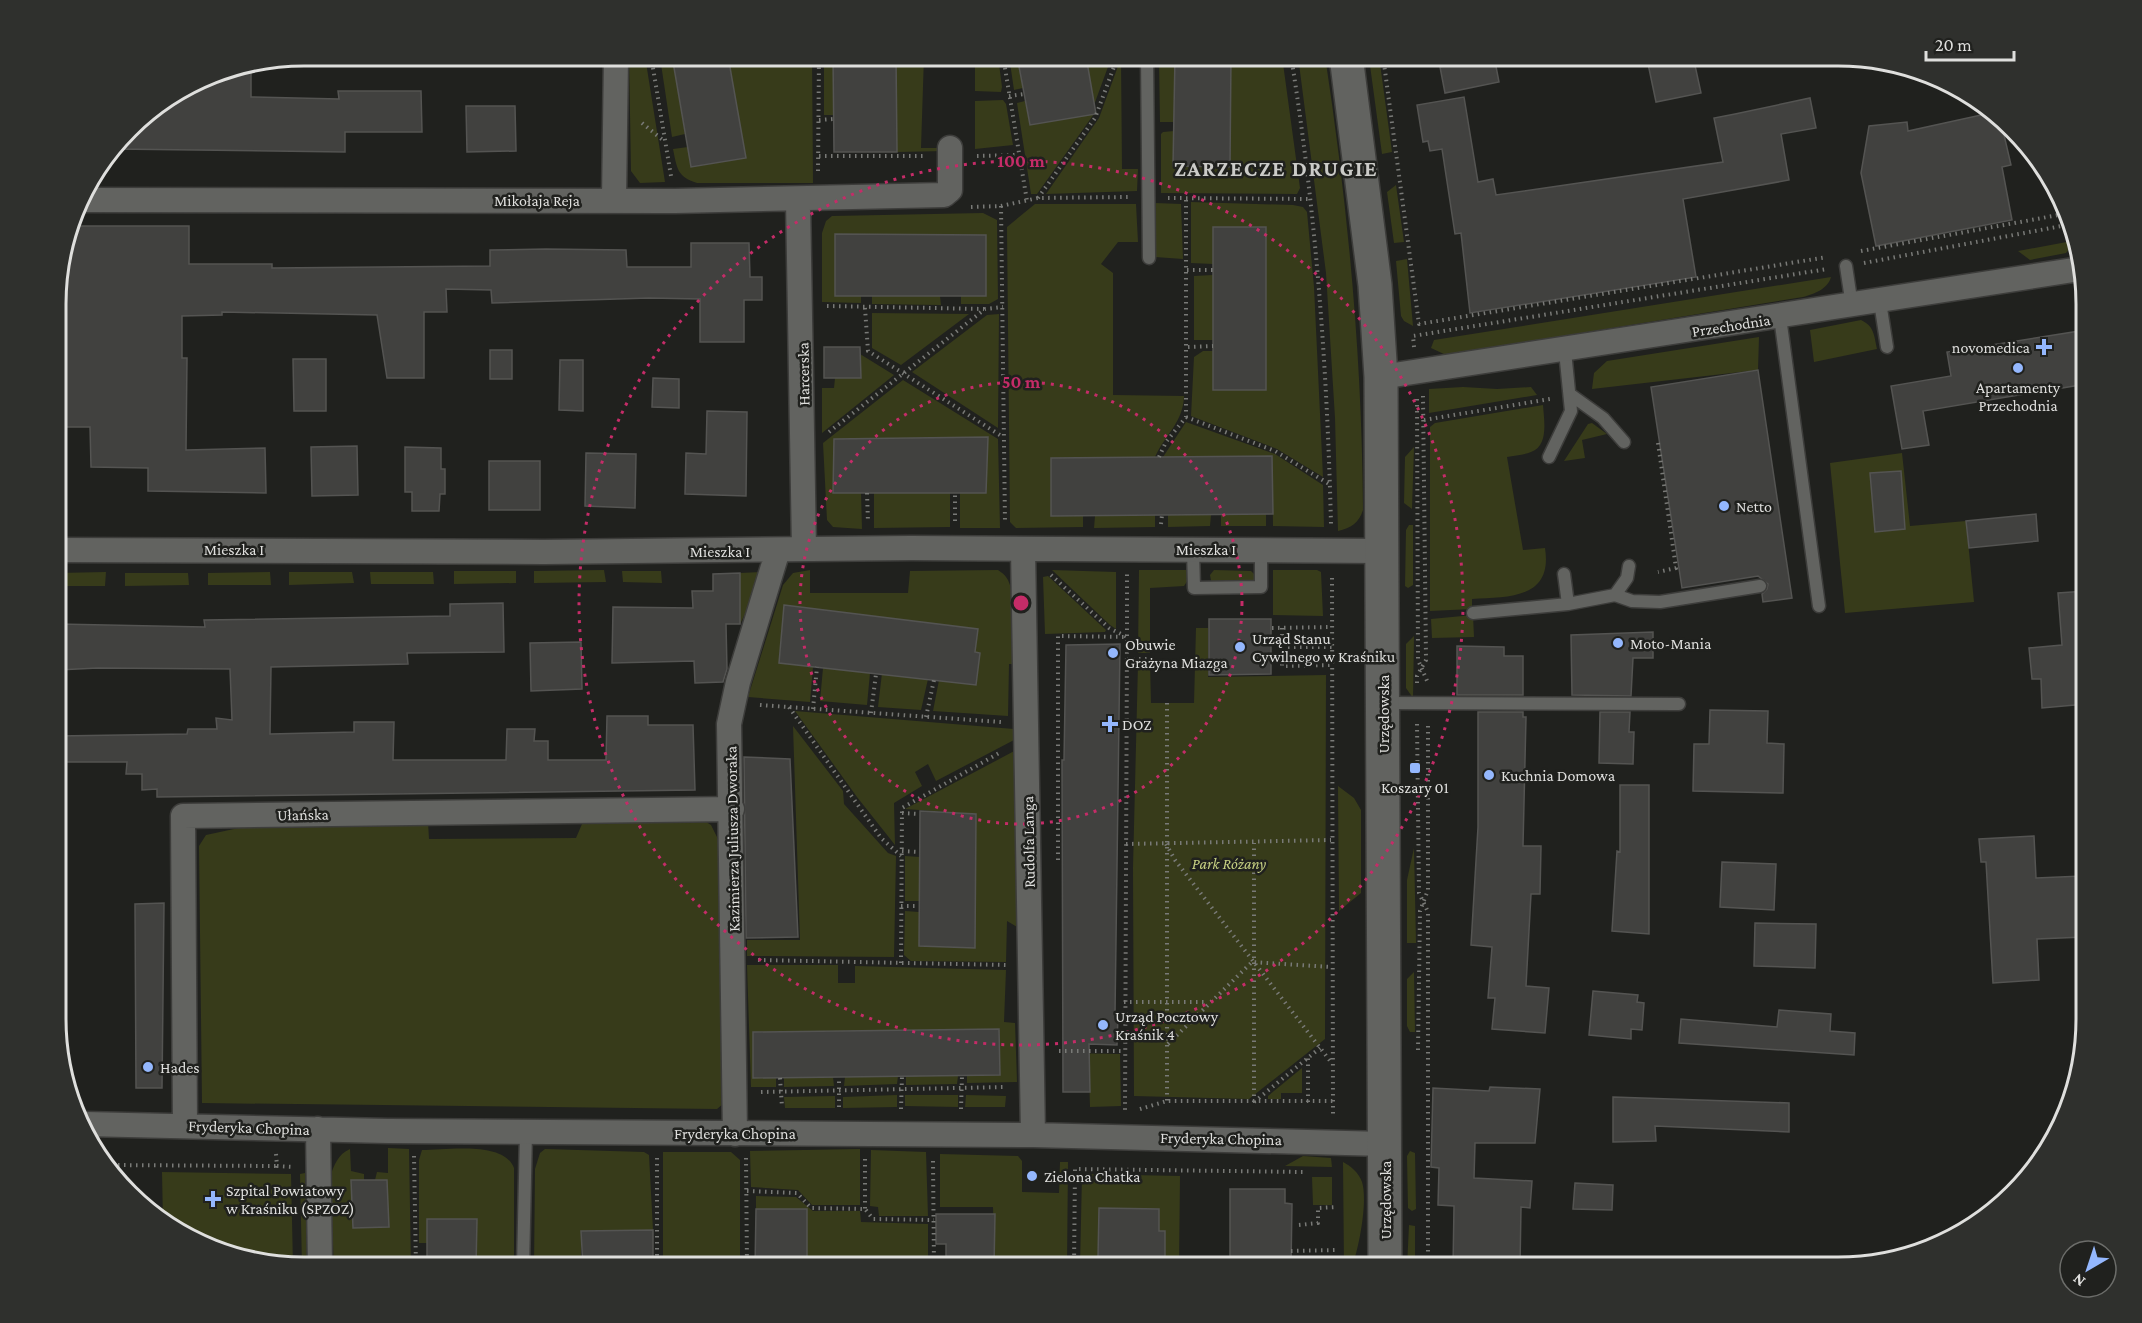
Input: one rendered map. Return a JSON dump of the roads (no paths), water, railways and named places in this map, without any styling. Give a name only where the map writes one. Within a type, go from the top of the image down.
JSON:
[{"type":"street","points":[[614,200],[616,66]]},
{"type":"street","name":"Urzędowska","points":[[1347,66],[1375,285],[1381,377],[1385,1257]]},
{"type":"street","name":"Mikołaja Reja","points":[[90,200],[675,201],[944,195],[950,190],[950,152]]},
{"type":"street","name":"Harcerska","points":[[804,549],[802,305],[808,199]]},
{"type":"street","name":"Przechodnia","points":[[1381,377],[1565,351],[2073,270]]},
{"type":"street","name":"Rudolfa Langa","points":[[1023,549],[1033,1135]]},
{"type":"street","name":"Mieszka I","points":[[66,550],[1193,549],[1382,551]]},
{"type":"street","name":"Kazimierza Juliusza Dworaka","points":[[740,1134],[729,724],[738,682],[778,550]]},
{"type":"street","name":"Ułańska","points":[[185,1126],[183,816],[732,809]]},
{"type":"street","name":"Fryderyka Chopina","points":[[91,1124],[413,1131],[1033,1135],[1384,1144]]},
{"type":"street","points":[[318,1129],[320,1257]]},
{"type":"lane","points":[[1147,66],[1149,258]]},
{"type":"lane","points":[[1846,266],[1852,306]]},
{"type":"lane","points":[[1880,302],[1887,347]]},
{"type":"lane","points":[[1780,317],[1819,606]]},
{"type":"lane","points":[[1549,457],[1569,419],[1570,396],[1565,351]]},
{"type":"lane","points":[[1570,396],[1603,418],[1624,442]]},
{"type":"lane","points":[[1193,549],[1194,588],[1261,587],[1262,550]]},
{"type":"lane","points":[[1615,595],[1627,578],[1629,566]]},
{"type":"lane","points":[[1564,574],[1568,604]]},
{"type":"lane","points":[[1473,613],[1568,604],[1615,595],[1632,601],[1660,602],[1760,586]]},
{"type":"lane","points":[[1383,703],[1679,704]]},
{"type":"lane","points":[[523,1257],[526,1132]]},
{"type":"place","name":"novomedica","points":[[2044,347]]},
{"type":"place","name":"Apartamenty Przechodnia","points":[[2018,368]]},
{"type":"place","name":"Netto","points":[[1724,506]]},
{"type":"place","name":"Moto-Mania","points":[[1618,643]]},
{"type":"place","name":"Urząd Stanu Cywilnego w Kraśniku","points":[[1240,647]]},
{"type":"place","name":"Obuwie Grażyna Miazga","points":[[1113,653]]},
{"type":"place","name":"DOZ","points":[[1110,724]]},
{"type":"place","name":"Koszary 01","points":[[1415,768]]},
{"type":"place","name":"Kuchnia Domowa","points":[[1489,775]]},
{"type":"place","name":"Urząd Pocztowy Kraśnik 4","points":[[1103,1025]]},
{"type":"place","name":"Hades","points":[[148,1067]]},
{"type":"place","name":"Zielona Chatka","points":[[1032,1176]]},
{"type":"place","name":"Szpital Powiatowy w Kraśniku (SPZOZ)","points":[[213,1199]]},
{"type":"district","name":"ZARZECZE DRUGIE","points":[[1276,168]]},
{"type":"park label","name":"Park Różany","points":[[1229,863]]}]
